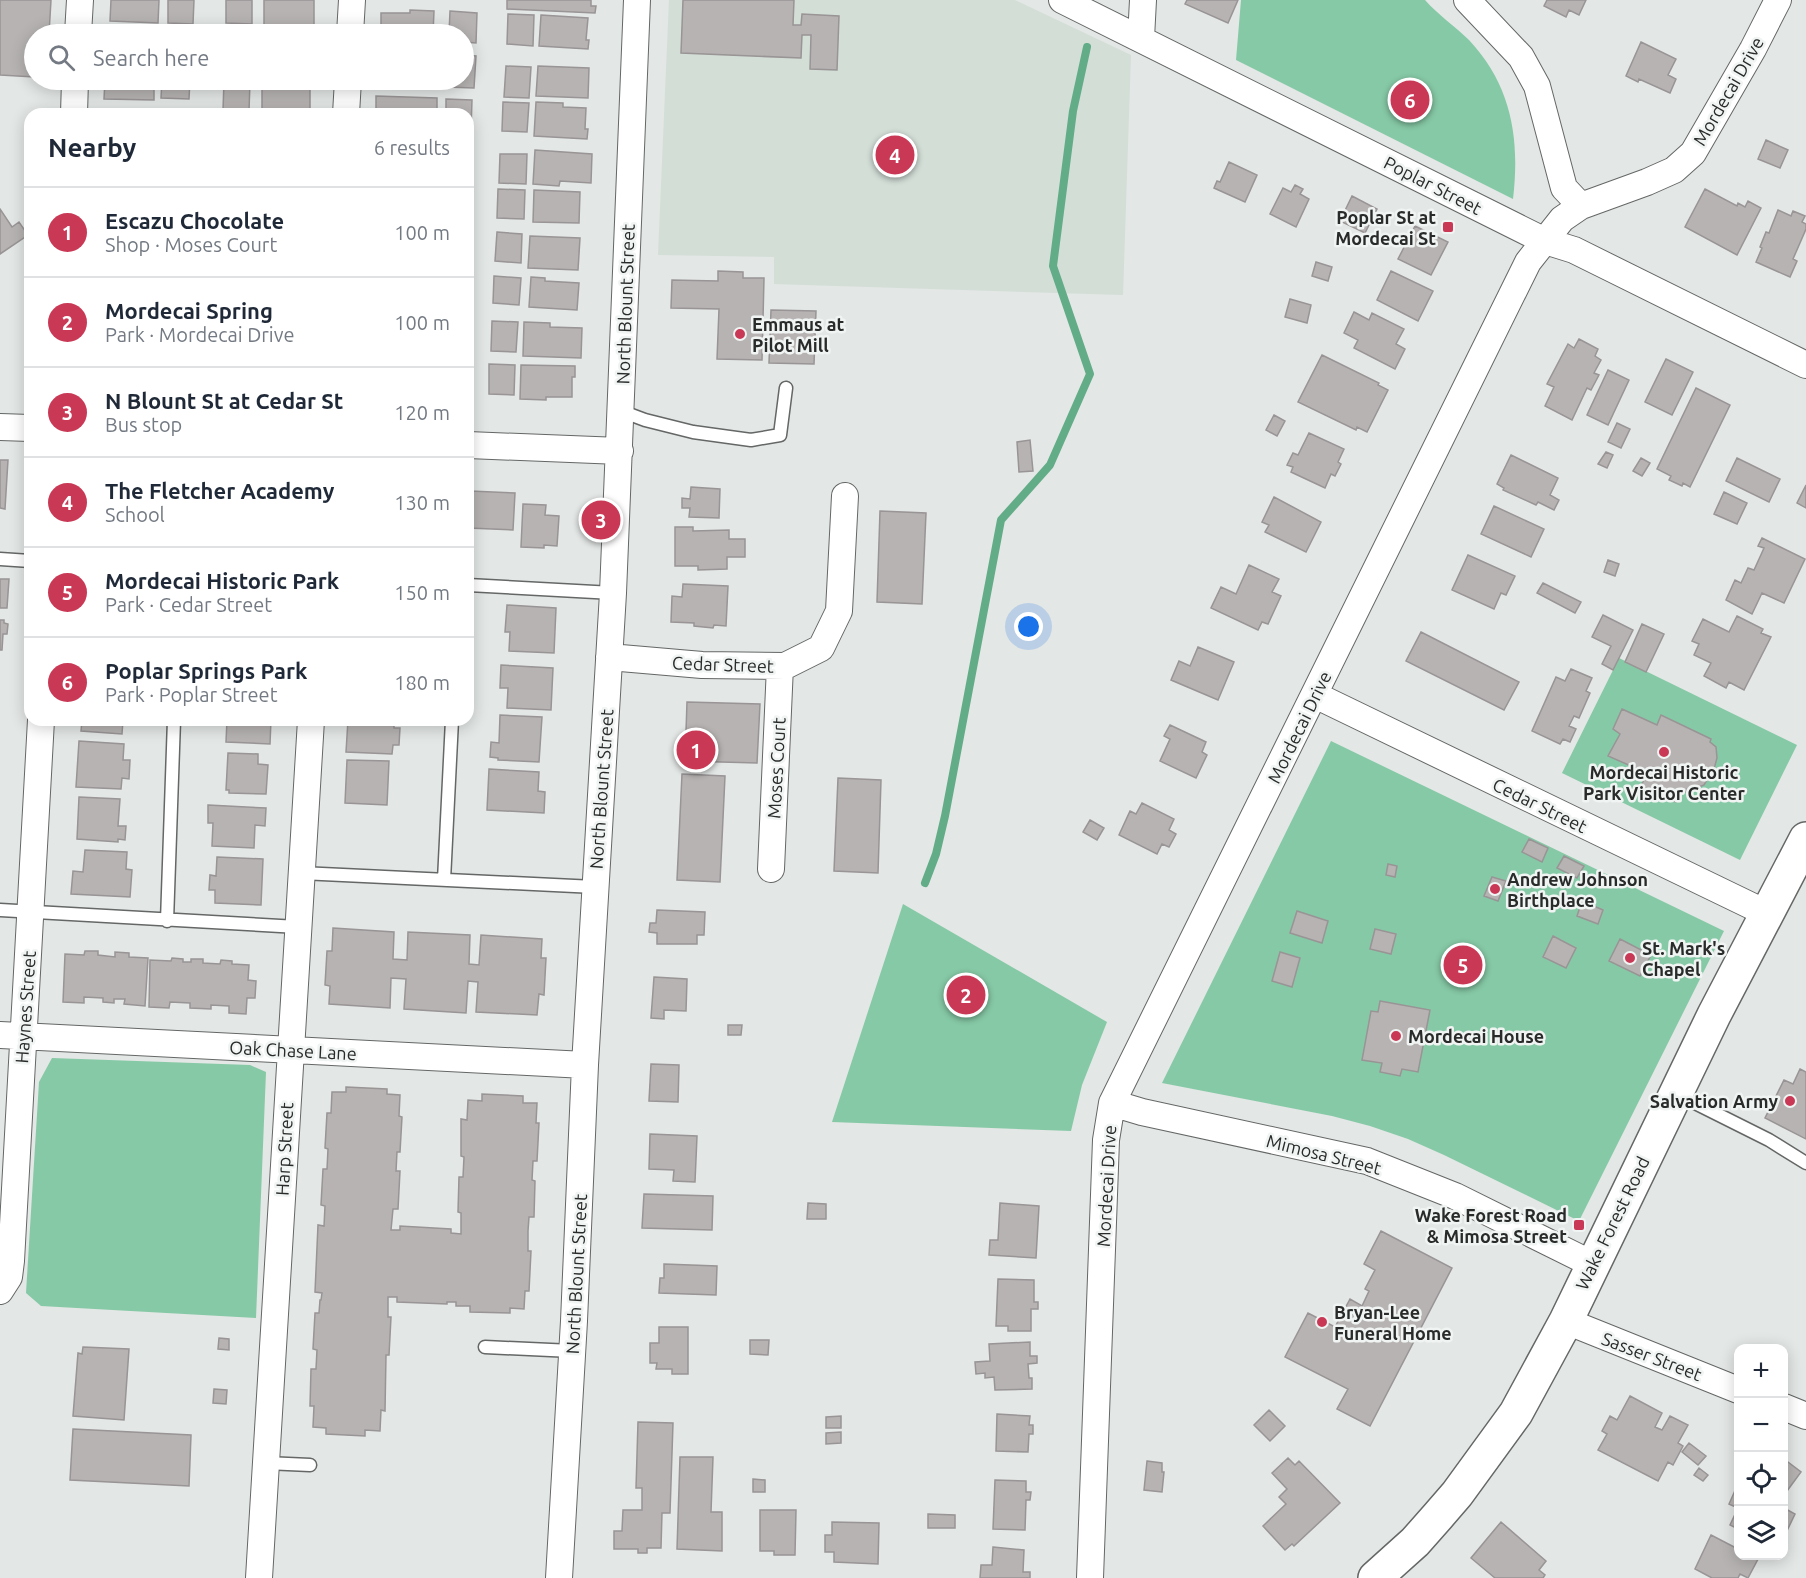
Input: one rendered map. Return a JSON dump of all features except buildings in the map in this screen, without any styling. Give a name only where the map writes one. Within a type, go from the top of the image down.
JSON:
[{"type":"main road","name":"Wake Forest Road","points":[[1375,1578],[1415,1542],[1457,1494],[1516,1413],[1566,1321],[1676,1093],[1766,913],[1806,839]]},
{"type":"street","points":[[79,24],[80,0]]},
{"type":"street","points":[[351,24],[352,0]]},
{"type":"street","name":"North Blount Street","points":[[559,1578],[585,1065],[613,592],[638,0]]},
{"type":"street","name":"Poplar Street","points":[[1063,0],[1545,241],[1574,250],[1806,365]]},
{"type":"street","points":[[1141,38],[1143,0]]},
{"type":"street","points":[[1467,0],[1521,57],[1536,86],[1564,188],[1581,206]]},
{"type":"street","name":"Mordecai Drive","points":[[1090,1578],[1106,1152],[1112,1103],[1527,262],[1563,219],[1581,206],[1674,170],[1693,153],[1753,49],[1778,0]]},
{"type":"street","points":[[74,108],[75,90]]},
{"type":"street","points":[[346,108],[347,90]]},
{"type":"street","points":[[0,427],[24,428]]},
{"type":"street","points":[[474,445],[620,451]]},
{"type":"street","name":"Cedar Street","points":[[609,657],[702,665],[785,666],[821,648],[839,610],[845,496]]},
{"type":"street","name":"Moses Court","points":[[771,869],[780,666]]},
{"type":"street","name":"Cedar Street","points":[[1315,695],[1766,913]]},
{"type":"street","name":"Haynes Street","points":[[0,1291],[9,1277],[11,1261],[11,1036],[31,912],[41,726]]},
{"type":"street","name":"Harp Street","points":[[259,1578],[311,726]]},
{"type":"street","name":"Oak Chase Lane","points":[[11,1036],[585,1065]]},
{"type":"street","name":"Mimosa Street","points":[[1112,1103],[1142,1112],[1367,1161],[1455,1196],[1592,1264]]},
{"type":"street","name":"Sasser Street","points":[[1566,1321],[1734,1388]]},
{"type":"street","points":[[1788,1409],[1806,1416]]},
{"type":"lane","points":[[621,411],[645,420],[693,432],[751,440],[780,435],[786,388]]},
{"type":"lane","points":[[0,559],[24,561]]},
{"type":"lane","points":[[474,585],[613,592]]},
{"type":"lane","points":[[167,921],[174,726]]},
{"type":"lane","points":[[444,880],[452,726]]},
{"type":"lane","points":[[301,873],[595,887]]},
{"type":"lane","points":[[0,910],[298,927]]},
{"type":"lane","points":[[1676,1093],[1769,1140],[1806,1163]]},
{"type":"lane","points":[[485,1347],[572,1351]]},
{"type":"lane","points":[[266,1463],[310,1465]]},
{"type":"shaded area","points":[[669,0],[1015,0],[1131,55],[1123,295],[774,284],[774,257],[658,255]]},
{"type":"green space","points":[[1241,0],[1425,0],[1469,40],[1484,58],[1504,95],[1510,114],[1515,155],[1513,199],[1236,60]]},
{"type":"green space","points":[[1619,658],[1797,745],[1740,860],[1562,773]]},
{"type":"green space","points":[[1331,741],[1724,931],[1579,1221],[1444,1155],[1370,1126],[1332,1116],[1162,1083]]},
{"type":"green space","points":[[903,904],[1107,1022],[1082,1085],[1071,1131],[832,1122]]},
{"type":"green space","points":[[52,1058],[250,1065],[266,1072],[256,1318],[41,1306],[26,1293],[39,1082]]},
{"type":"waterway","points":[[925,883],[936,854],[945,816],[1001,520],[1050,465],[1090,374],[1053,266],[1073,111],[1087,47]]},
{"type":"place","name":"Poplar Springs Park","points":[[1410,100]]},
{"type":"place","name":"The Fletcher Academy","points":[[895,155]]},
{"type":"place","name":"Poplar St at Mordecai St","points":[[1448,227]]},
{"type":"place","name":"Emmaus at Pilot Mill","points":[[740,334]]},
{"type":"place","name":"N Blount St at Cedar St","points":[[601,520]]},
{"type":"place","name":"Escazu Chocolate","points":[[696,750]]},
{"type":"place","name":"Mordecai Historic Park Visitor Center","points":[[1664,752]]},
{"type":"place","name":"Andrew Johnson Birthplace","points":[[1495,889]]},
{"type":"place","name":"St. Mark's Chapel","points":[[1630,958]]},
{"type":"place","name":"Mordecai Historic Park","points":[[1463,965]]},
{"type":"place","name":"Mordecai Spring","points":[[966,995]]},
{"type":"place","name":"Mordecai House","points":[[1396,1036]]},
{"type":"place","name":"Salvation Army","points":[[1790,1101]]},
{"type":"place","name":"Wake Forest Road & Mimosa Street","points":[[1579,1225]]},
{"type":"place","name":"Bryan-Lee Funeral Home","points":[[1322,1322]]}]
